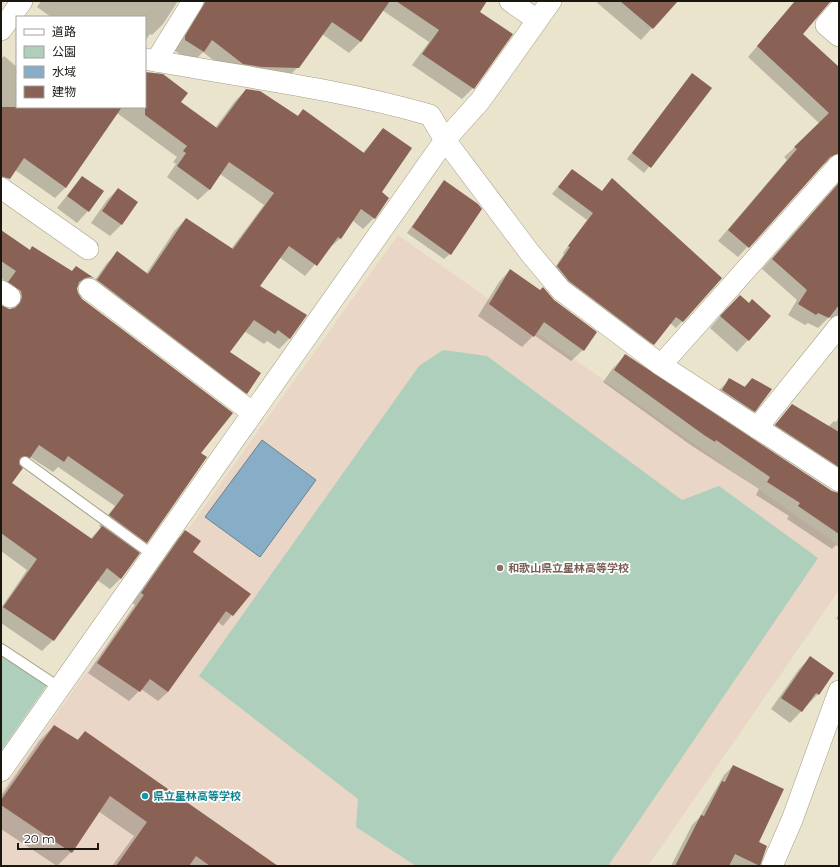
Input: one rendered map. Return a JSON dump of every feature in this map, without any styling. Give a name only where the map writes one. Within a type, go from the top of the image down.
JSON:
[{"type":"street","points":[[193,1],[150,60],[284,82],[395,105],[430,115],[445,140],[530,253],[561,290],[662,365],[839,481]]},
{"type":"street","points":[[510,1],[537,20]]},
{"type":"street","points":[[1,772],[445,140],[480,101],[551,1]]},
{"type":"street","points":[[839,10],[826,25],[839,36]]},
{"type":"street","points":[[662,365],[839,165]]},
{"type":"street","points":[[1,188],[88,249]]},
{"type":"street","points":[[89,289],[254,413]]},
{"type":"street","points":[[757,428],[839,326]]},
{"type":"street","points":[[772,866],[792,820],[839,691]]},
{"type":"lane","points":[[25,462],[153,555]]},
{"type":"lane","points":[[1,649],[60,688]]},
{"type":"shaded area","name":"和歌山県立星林高等学校","points":[[398,235],[839,546],[839,590],[648,866],[1,866],[1,792]]},
{"type":"green space","points":[[443,350],[487,356],[682,500],[719,486],[818,558],[608,866],[416,866],[356,827],[358,799],[199,676],[419,366]]},
{"type":"green space","points":[[1,655],[47,685],[1,751]]},
{"type":"water","points":[[262,440],[316,480],[260,557],[205,517]]},
{"type":"building","points":[[206,1],[390,1],[361,42],[332,22],[299,68],[262,67],[243,64],[212,40],[204,52],[185,40],[185,36]]},
{"type":"building","points":[[396,1],[487,1],[480,12],[513,34],[474,89],[422,54],[439,30]]},
{"type":"building","points":[[620,1],[678,1],[653,29]]},
{"type":"building","points":[[795,1],[831,1],[803,34],[839,67],[839,153],[830,157],[749,248],[728,230],[797,149],[794,147],[829,113],[757,46]]},
{"type":"building","points":[[146,72],[163,74],[188,93],[181,102],[217,128],[246,89],[260,91],[298,116],[303,109],[364,153],[383,128],[412,148],[382,192],[389,198],[375,219],[361,209],[341,239],[338,237],[317,266],[289,246],[260,286],[307,315],[290,339],[278,330],[275,334],[254,320],[230,352],[261,373],[247,394],[97,280],[117,251],[148,274],[186,218],[233,249],[274,193],[229,162],[210,190],[177,166],[186,153],[183,151],[187,146],[145,115]]},
{"type":"building","points":[[692,73],[712,88],[651,168],[632,153]]},
{"type":"building","points":[[1,107],[121,108],[66,188],[24,158],[10,179],[1,176]]},
{"type":"building","points":[[572,169],[602,191],[612,178],[722,278],[683,322],[676,317],[654,345],[569,281],[557,266],[570,247],[568,246],[593,213],[558,187]]},
{"type":"building","points":[[82,176],[104,191],[89,212],[67,196]]},
{"type":"building","points":[[444,180],[478,204],[482,209],[451,255],[412,227]]},
{"type":"building","points":[[839,183],[839,305],[829,318],[818,313],[816,315],[798,304],[807,290],[772,259]]},
{"type":"building","points":[[118,188],[138,202],[122,225],[102,211]]},
{"type":"building","points":[[1,230],[30,250],[32,246],[72,271],[76,266],[95,278],[85,278],[79,282],[77,288],[82,299],[233,413],[201,453],[207,457],[147,543],[109,515],[124,495],[68,456],[64,462],[39,445],[30,458],[25,456],[20,458],[19,464],[23,468],[12,483],[92,539],[102,526],[140,553],[121,579],[107,568],[54,641],[3,607],[37,559],[1,533],[1,305],[9,309],[15,308],[20,303],[22,297],[21,291],[8,282],[16,271],[1,261]]},
{"type":"building","points":[[510,269],[540,290],[543,287],[554,300],[597,332],[584,351],[544,322],[534,337],[489,304]]},
{"type":"building","points":[[740,295],[749,303],[752,299],[771,316],[749,341],[720,316]]},
{"type":"building","points":[[625,354],[832,491],[839,493],[839,534],[798,506],[800,503],[767,482],[770,477],[716,440],[715,442],[704,435],[614,370]]},
{"type":"building","points":[[729,378],[745,387],[752,378],[772,389],[755,412],[722,390]]},
{"type":"building","points":[[792,404],[839,432],[839,467],[775,425]]},
{"type":"building","points":[[185,530],[201,541],[193,552],[251,594],[233,616],[226,611],[168,692],[150,679],[140,692],[97,663],[144,595],[141,593]]},
{"type":"building","points":[[810,656],[834,673],[819,695],[816,693],[802,712],[781,698]]},
{"type":"building","points":[[54,725],[78,740],[85,731],[278,866],[210,866],[196,856],[189,866],[116,866],[147,822],[110,796],[72,853],[1,805],[1,800]]},
{"type":"building","points":[[733,765],[784,789],[759,842],[767,846],[760,866],[735,854],[729,866],[675,866],[701,815],[704,816],[722,781],[725,782]]},
{"type":"place","name":"和歌山県立星林高等学校","points":[[500,568]]},
{"type":"place","name":"県立星林高等学校","points":[[145,796]]}]
